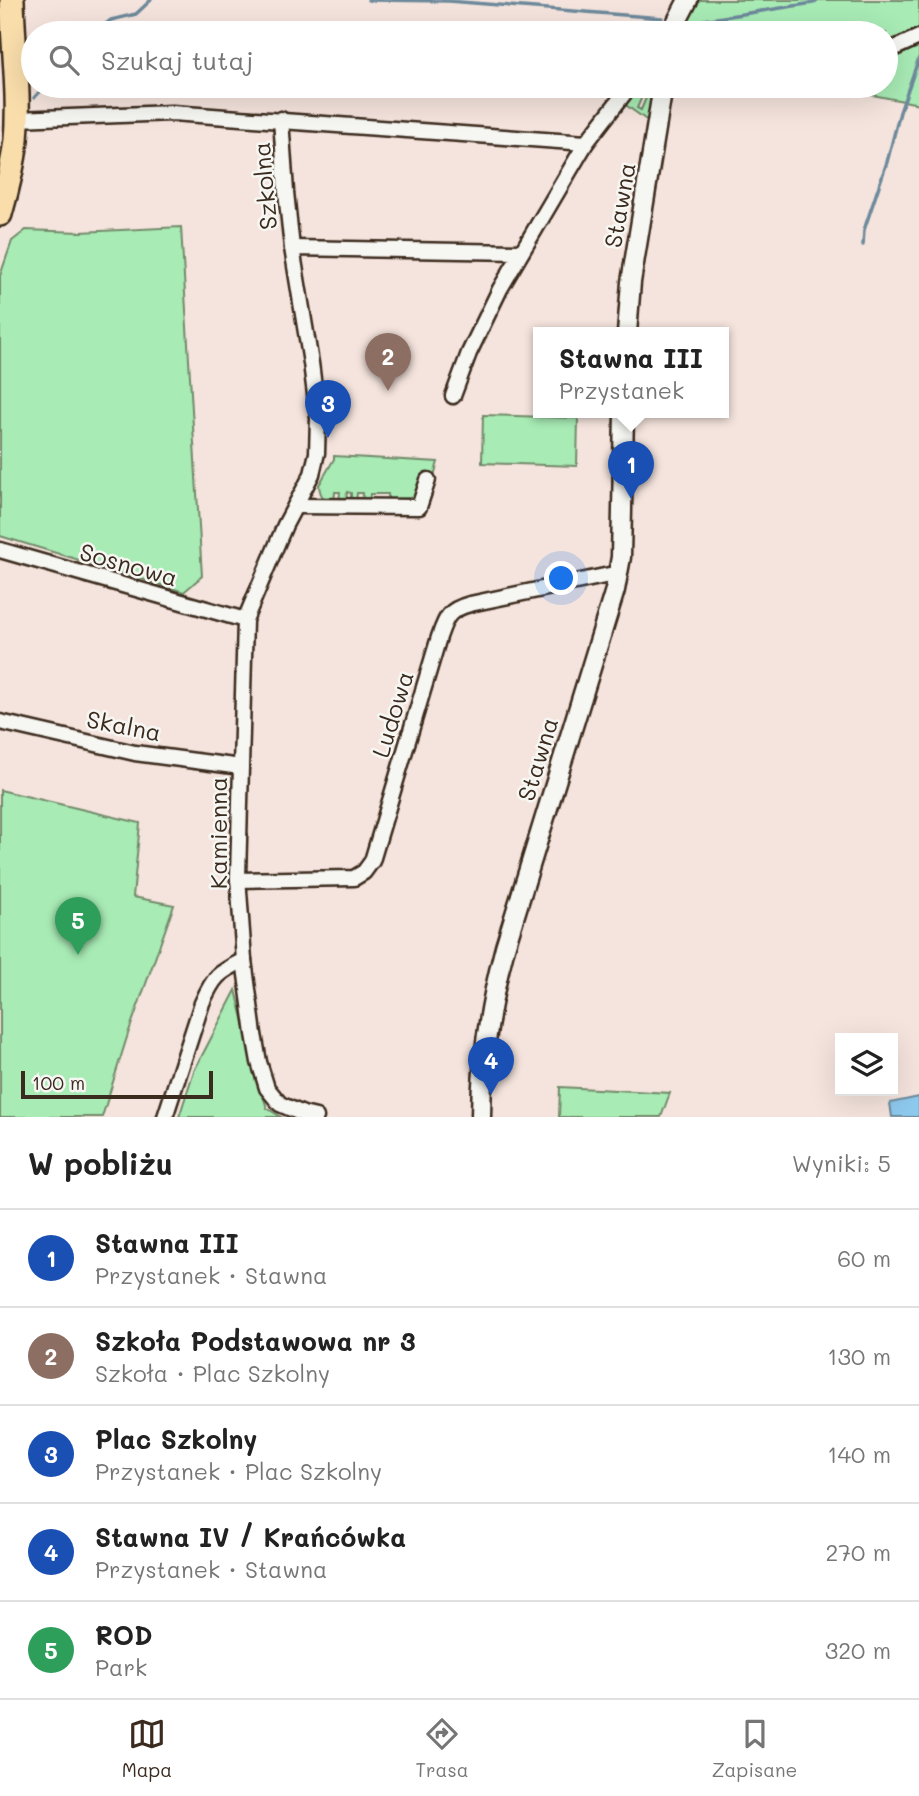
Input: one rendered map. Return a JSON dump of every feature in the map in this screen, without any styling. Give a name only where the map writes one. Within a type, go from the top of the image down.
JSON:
[{"type":"main road","points":[[0,214],[13,160],[17,119],[12,0]]},
{"type":"street","points":[[678,21],[688,0]]},
{"type":"street","points":[[898,47],[919,37]]},
{"type":"street","points":[[453,396],[468,353],[493,302],[586,143],[621,98]]},
{"type":"street","name":"Stawna","points":[[627,327],[631,282],[661,98]]},
{"type":"street","points":[[17,119],[172,113],[586,143]]},
{"type":"street","name":"Szkolna","points":[[281,120],[292,248],[318,418],[317,453],[312,474],[295,506]]},
{"type":"street","points":[[292,248],[522,252]]},
{"type":"street","name":"Stawna","points":[[481,1117],[487,1023],[494,988],[619,573],[624,418]]},
{"type":"street","points":[[295,506],[419,507],[428,480]]},
{"type":"street","name":"Kamienna","points":[[295,506],[245,620],[238,880],[244,960],[259,1062],[267,1088],[279,1104],[316,1117]]},
{"type":"street","name":"Sosnowa","points":[[0,550],[245,620]]},
{"type":"street","name":"Ludowa","points":[[238,880],[354,878],[364,872],[372,861],[439,636],[445,619],[454,610],[470,604],[619,573]]},
{"type":"street","name":"Skalna","points":[[0,722],[135,753],[241,767]]},
{"type":"street","points":[[165,1117],[210,985],[225,969],[244,960]]},
{"type":"green space","points":[[697,0],[919,0],[919,104],[888,98],[898,98],[898,21],[686,21],[686,16]]},
{"type":"green space","points":[[628,98],[641,98],[637,108],[641,110],[646,98],[656,98],[652,124],[623,103]]},
{"type":"green space","points":[[181,227],[202,576],[184,592],[0,536],[0,276],[12,241],[26,230],[80,232]]},
{"type":"green space","points":[[483,415],[578,418],[577,466],[482,463]]},
{"type":"green space","points":[[334,456],[438,462],[434,476],[427,474],[419,496],[388,504],[388,494],[370,494],[369,503],[362,503],[363,493],[357,493],[356,503],[351,502],[351,493],[347,492],[346,502],[339,502],[340,492],[335,492],[334,502],[323,497],[319,485]]},
{"type":"green space","points":[[0,790],[140,823],[133,897],[174,905],[102,1117],[0,1117]]},
{"type":"green space","points":[[236,990],[267,1108],[281,1117],[179,1117],[194,1071]]},
{"type":"green space","points":[[560,1087],[670,1093],[661,1117],[559,1117]]},
{"type":"water","points":[[919,1097],[919,1117],[892,1117],[890,1103]]},
{"type":"waterway","points":[[110,21],[136,14],[151,0]]},
{"type":"waterway","points":[[368,0],[448,1],[662,18]]},
{"type":"waterway","points":[[704,20],[813,3],[817,0]]},
{"type":"waterway","points":[[863,245],[864,230],[919,58]]},
{"type":"place","name":"Szkoła Podstawowa nr 3","points":[[388,391]]},
{"type":"place","name":"Plac Szkolny","points":[[328,438]]},
{"type":"place","name":"Stawna III","points":[[631,499]]},
{"type":"place","name":"ROD","points":[[78,955]]},
{"type":"place","name":"Stawna IV / Krańcówka","points":[[491,1095]]}]
